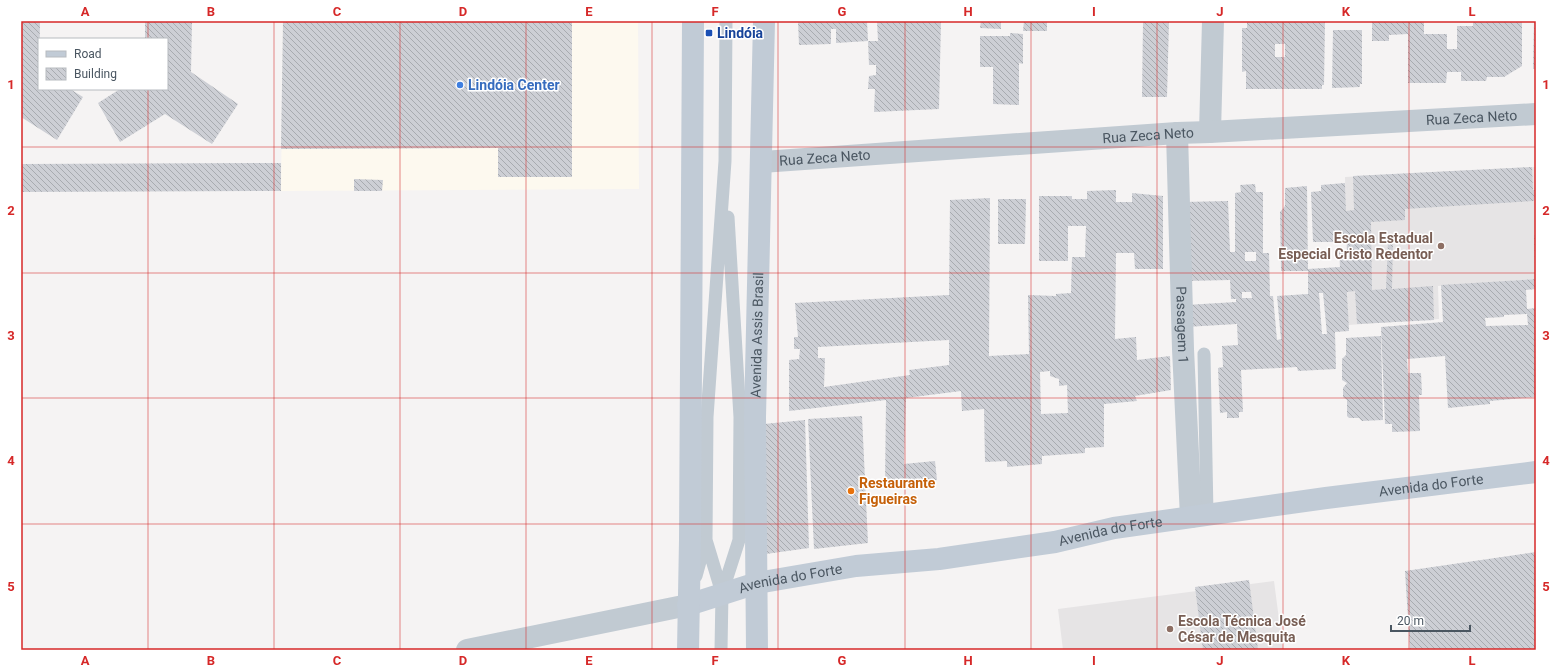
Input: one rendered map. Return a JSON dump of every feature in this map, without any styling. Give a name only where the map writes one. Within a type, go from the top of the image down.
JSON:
[{"type":"main road","points":[[688,650],[693,21]]},
{"type":"main road","name":"Avenida Assis Brasil","points":[[757,650],[755,417],[764,21]]},
{"type":"main road","name":"Avenida do Forte","points":[[688,604],[757,583],[856,566],[939,558],[1055,542],[1114,528],[1326,498],[1536,472]]},
{"type":"street","points":[[1210,132],[1213,21]]},
{"type":"street","name":"Rua Zeca Neto","points":[[760,162],[1177,132],[1210,132],[1536,114]]},
{"type":"street","name":"Passagem 1","points":[[1177,132],[1183,341],[1199,516]]},
{"type":"street","points":[[467,650],[688,604]]},
{"type":"lane","points":[[688,604],[706,540],[707,416],[725,161],[726,21]]},
{"type":"lane","points":[[721,650],[722,593],[739,540],[740,417],[725,161]]},
{"type":"lane","points":[[1199,516],[1204,354]]},
{"type":"lane","points":[[706,540],[722,593]]},
{"type":"lane","points":[[739,540],[757,583]]},
{"type":"shaded area","name":"Lindóia Center","points":[[283,21],[638,21],[639,189],[281,191]]},
{"type":"shaded area","name":"Escola Estadual Especial Cristo Redentor","points":[[1536,167],[1536,279],[1438,286],[1439,319],[1348,325],[1345,177]]},
{"type":"shaded area","name":"Escola Técnica José César de Mesquita","points":[[1274,581],[1283,650],[1063,650],[1058,609]]},
{"type":"building","points":[[21,21],[40,21],[40,38],[38,38],[38,90],[72,90],[83,97],[57,140],[21,117]]},
{"type":"building","points":[[145,21],[192,21],[191,72],[238,104],[212,144],[165,114],[120,142],[98,103],[118,90],[168,90],[168,38],[145,38]]},
{"type":"building","name":"Lindóia Center","points":[[283,21],[572,21],[572,177],[498,177],[498,148],[281,149]]},
{"type":"building","points":[[798,21],[867,21],[868,41],[836,43],[836,29],[831,29],[831,44],[799,45]]},
{"type":"building","points":[[877,21],[941,21],[939,109],[874,112],[875,89],[868,89],[869,76],[876,75],[876,65],[869,65],[868,41],[878,41]]},
{"type":"building","points":[[981,21],[1001,21],[1001,29],[980,28]]},
{"type":"building","points":[[1024,21],[1047,21],[1047,31],[1023,31]]},
{"type":"building","points":[[1143,21],[1169,21],[1167,97],[1142,97]]},
{"type":"building","points":[[1247,21],[1325,21],[1324,85],[1322,85],[1322,89],[1246,89],[1246,71],[1242,72],[1242,28],[1247,28]],"holes":[[[1275,44],[1285,44],[1285,57],[1275,57]]]},
{"type":"building","points":[[1372,21],[1424,22],[1424,34],[1447,34],[1447,49],[1457,49],[1457,26],[1473,26],[1473,21],[1522,21],[1522,66],[1504,77],[1487,77],[1486,81],[1461,81],[1461,72],[1447,72],[1446,83],[1408,83],[1408,34],[1389,35],[1389,41],[1372,41]]},
{"type":"building","points":[[1534,21],[1536,21],[1536,69],[1533,69]]},
{"type":"building","points":[[1333,30],[1362,30],[1362,84],[1360,84],[1360,87],[1332,88]]},
{"type":"building","points":[[1010,33],[1023,34],[1023,64],[1019,63],[1019,105],[993,104],[993,67],[980,67],[980,36],[1010,36]]},
{"type":"building","points":[[281,163],[281,191],[21,192],[21,164]]},
{"type":"building","points":[[1532,167],[1533,190],[1536,190],[1534,201],[1405,209],[1405,220],[1371,222],[1372,290],[1386,289],[1388,242],[1393,242],[1392,289],[1433,286],[1434,320],[1357,324],[1355,291],[1347,292],[1349,331],[1335,332],[1336,369],[1298,371],[1297,367],[1241,370],[1243,412],[1239,412],[1239,418],[1227,418],[1227,412],[1220,413],[1218,368],[1223,367],[1222,346],[1238,345],[1237,324],[1186,327],[1186,305],[1236,302],[1236,299],[1231,299],[1230,280],[1186,281],[1184,202],[1228,201],[1230,252],[1235,252],[1235,193],[1241,192],[1240,185],[1255,184],[1256,192],[1263,192],[1263,253],[1269,253],[1270,296],[1273,296],[1277,340],[1281,339],[1277,296],[1308,294],[1308,271],[1281,271],[1280,212],[1285,206],[1285,188],[1307,186],[1308,269],[1340,267],[1339,251],[1347,251],[1347,242],[1313,242],[1311,192],[1321,191],[1321,185],[1345,183],[1346,211],[1354,210],[1353,176]],"holes":[[[1245,252],[1256,252],[1256,261],[1245,261]],[[1242,292],[1251,292],[1252,298],[1242,298]],[[1319,293],[1323,293],[1327,334],[1322,334]]]},
{"type":"building","points":[[354,179],[383,180],[382,191],[354,191]]},
{"type":"building","points":[[1116,190],[1116,202],[1132,202],[1132,193],[1163,196],[1163,269],[1135,269],[1134,253],[1116,253],[1115,339],[1136,337],[1137,360],[1170,356],[1171,390],[1135,396],[1137,401],[1104,404],[1104,447],[1085,448],[1085,453],[1042,456],[1042,464],[1007,467],[1007,461],[985,462],[984,409],[962,411],[961,391],[906,398],[904,464],[935,461],[937,480],[885,486],[886,400],[789,411],[789,360],[799,359],[800,349],[794,349],[794,337],[798,337],[795,303],[949,295],[950,200],[990,198],[989,356],[1029,354],[1028,295],[1056,296],[1056,294],[1071,293],[1072,257],[1085,257],[1086,226],[1068,226],[1068,261],[1039,261],[1039,196],[1072,196],[1072,199],[1087,199],[1087,191]],"holes":[[[949,340],[949,365],[909,370],[910,375],[824,387],[825,358],[818,358],[818,347]],[[1050,371],[1050,376],[1059,379],[1059,386],[1067,385],[1068,413],[1041,414],[1040,372]]]},
{"type":"building","points":[[998,199],[1026,199],[1025,244],[998,244]]},
{"type":"building","points":[[1534,235],[1536,235],[1536,266],[1535,266]]},
{"type":"building","points":[[1536,279],[1536,289],[1526,290],[1527,309],[1536,308],[1536,397],[1490,401],[1490,404],[1448,408],[1445,356],[1407,359],[1408,373],[1421,373],[1422,395],[1419,395],[1420,431],[1392,432],[1392,424],[1385,424],[1381,327],[1443,322],[1441,285]],"holes":[[[1527,314],[1528,325],[1486,326],[1485,318]]]},
{"type":"building","points":[[1381,336],[1383,420],[1362,421],[1359,418],[1349,418],[1347,416],[1347,400],[1343,397],[1343,388],[1347,383],[1342,380],[1342,359],[1346,355],[1346,338]]},
{"type":"building","points":[[862,416],[868,543],[814,549],[808,419]]},
{"type":"building","points":[[805,420],[809,548],[766,554],[764,424]]},
{"type":"building","points":[[1536,552],[1536,650],[1410,650],[1405,571]]},
{"type":"building","points":[[1249,580],[1258,650],[1203,650],[1195,587]]},
{"type":"place","name":"Lindóia","points":[[709,33]]},
{"type":"place","name":"Lindóia Center","points":[[460,85]]},
{"type":"place","name":"Escola Estadual Especial Cristo Redentor","points":[[1441,246]]},
{"type":"place","name":"Restaurante Figueiras","points":[[851,491]]},
{"type":"place","name":"Escola Técnica José César de Mesquita","points":[[1170,629]]}]
